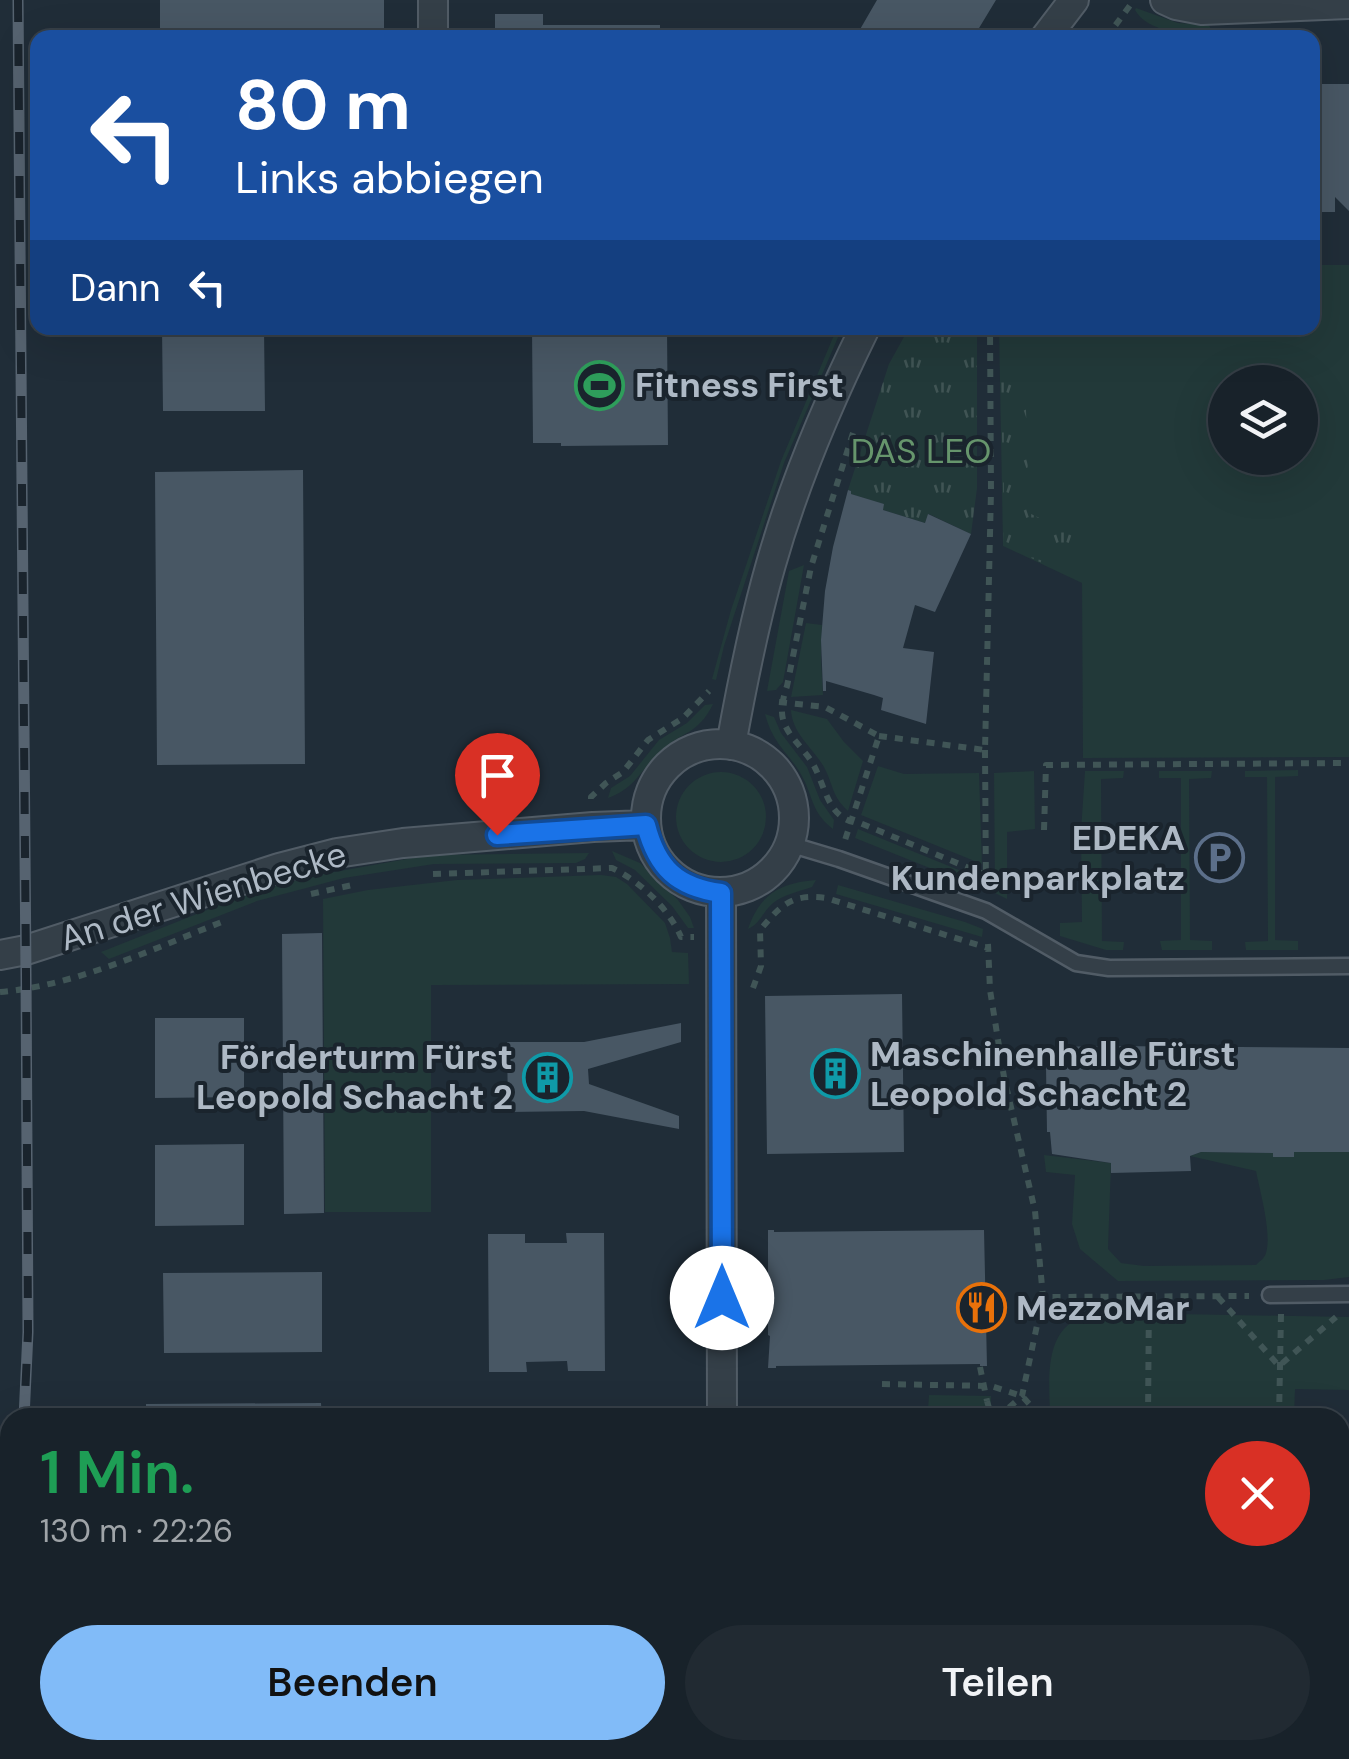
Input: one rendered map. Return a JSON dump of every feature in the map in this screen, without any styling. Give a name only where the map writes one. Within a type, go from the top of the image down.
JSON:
[{"type":"street","points":[[433,30],[434,0]]},
{"type":"street","points":[[1051,30],[1074,0]]},
{"type":"street","points":[[1165,0],[1202,10],[1349,4]]},
{"type":"street","points":[[731,744],[771,563],[806,463],[861,335]]},
{"type":"street","points":[[731,744],[755,752],[775,767],[788,788],[795,812],[793,836],[783,859],[766,877],[745,889],[721,893],[699,890],[663,866],[646,825],[647,803],[655,782],[669,764],[688,751],[731,744]]},
{"type":"street","name":"An der Wienbecke","points":[[0,955],[338,853],[403,843],[646,825]]},
{"type":"street","points":[[721,893],[722,1408]]},
{"type":"lane","points":[[789,844],[991,912],[1076,963],[1109,968],[1349,966]]},
{"type":"lane","points":[[1276,1295],[1342,1294]]},
{"type":"path","points":[[1112,30],[1134,0]]},
{"type":"path","points":[[858,420],[810,567],[782,702],[783,722],[814,765],[828,800],[840,817],[986,874],[990,335]]},
{"type":"path","points":[[591,796],[623,772],[648,740],[683,718],[712,688]]},
{"type":"path","points":[[782,702],[825,707],[879,736],[985,750]]},
{"type":"path","points":[[851,822],[879,736]]},
{"type":"path","points":[[1044,830],[1046,766],[1313,768],[1349,763]]},
{"type":"path","points":[[428,874],[612,868],[626,874],[673,920],[681,938],[691,937]]},
{"type":"path","points":[[302,896],[372,880]]},
{"type":"path","points":[[761,940],[760,930],[778,909],[805,895],[988,948],[990,990],[1004,1077],[1035,1211],[1043,1298],[1022,1396],[1008,1408]]},
{"type":"path","points":[[0,992],[26,990],[89,973],[231,918]]},
{"type":"path","points":[[1279,1366],[1336,1316],[1342,1294]]},
{"type":"path","points":[[1043,1298],[1276,1295],[1280,1408]]},
{"type":"path","points":[[1148,1408],[1150,1296]]},
{"type":"path","points":[[1218,1296],[1279,1366]]},
{"type":"path","points":[[980,1367],[992,1408]]},
{"type":"path","points":[[882,1384],[991,1386],[1022,1396],[1033,1408]]},
{"type":"green space","points":[[1135,10],[1178,23],[1208,25],[1210,30],[1158,28]]},
{"type":"green space","points":[[1320,265],[1349,265],[1349,757],[1083,758],[1082,583],[1003,546],[999,335],[1320,335]]},
{"type":"green space","points":[[834,335],[839,335],[784,463],[716,680],[712,679],[731,610],[781,461]]},
{"type":"green space","name":"DAS LEO","points":[[905,335],[977,335],[977,488],[971,534],[929,514],[925,523],[883,510],[883,504],[848,490],[889,364]]},
{"type":"green space","points":[[1001,373],[1025,375],[1029,513],[1082,538],[1082,582],[1004,545]]},
{"type":"green space","points":[[804,565],[783,682],[776,690],[767,691],[789,571]]},
{"type":"green space","points":[[806,623],[822,625],[823,695],[791,697]]},
{"type":"green space","points":[[713,704],[695,727],[661,751],[625,789],[608,798],[611,788],[630,776],[659,740],[687,723],[705,705]]},
{"type":"green space","points":[[791,710],[827,719],[863,761],[848,811],[824,767],[799,733]]},
{"type":"green space","points":[[765,714],[774,717],[807,767],[820,800],[834,820],[833,829],[818,813],[800,772],[773,735]]},
{"type":"green space","points":[[878,766],[904,774],[979,773],[982,864],[861,815]]},
{"type":"green space","points":[[1298,770],[1298,776],[1275,777],[1275,940],[1298,941],[1298,950],[1246,950],[1245,942],[1268,941],[1267,777],[1245,777],[1245,771]]},
{"type":"green space","points":[[1034,771],[1035,829],[1007,832],[1007,899],[995,893],[994,773]]},
{"type":"green space","points":[[1085,771],[1124,771],[1123,778],[1101,779],[1102,941],[1124,942],[1123,950],[1106,950],[1060,936],[1060,923],[1082,922]]},
{"type":"green space","points":[[1159,771],[1212,771],[1211,778],[1189,779],[1190,940],[1212,941],[1212,950],[1162,950],[1160,941],[1181,940],[1181,778],[1159,778]]},
{"type":"green space","points":[[721,772],[738,775],[753,785],[763,800],[763,834],[753,849],[738,859],[721,862],[704,859],[689,849],[679,834],[676,817],[679,800],[689,785],[704,775]]},
{"type":"green space","points":[[858,829],[981,879],[982,889],[855,838]]},
{"type":"green space","points":[[612,851],[640,863],[678,900],[694,928],[688,928],[672,906],[635,870],[616,860]]},
{"type":"green space","points":[[589,853],[576,863],[434,864],[344,878],[257,901],[109,959],[101,952],[222,904],[323,874],[429,855]]},
{"type":"green space","points":[[616,877],[627,884],[665,923],[672,952],[688,953],[689,984],[431,985],[431,1212],[325,1212],[323,899],[457,880]]},
{"type":"green space","points":[[816,880],[812,887],[777,901],[748,929],[759,907],[773,892]]},
{"type":"green space","points":[[838,885],[965,922],[983,929],[982,937],[836,894]]},
{"type":"green space","points":[[1201,1152],[1293,1157],[1294,1152],[1349,1152],[1349,1277],[1118,1281],[1080,1249],[1072,1224],[1075,1175],[1046,1172],[1044,1155],[1111,1163],[1108,1249],[1121,1263],[1256,1265],[1266,1253],[1268,1235],[1256,1171],[1190,1156]]},
{"type":"green space","points":[[1095,1314],[1349,1317],[1349,1390],[1295,1389],[1294,1408],[1050,1408],[1054,1346],[1068,1325]]},
{"type":"green space","points":[[929,1395],[991,1396],[991,1408],[928,1408]]},
{"type":"building","points":[[160,0],[384,0],[384,30],[160,30]]},
{"type":"building","points":[[877,0],[996,0],[978,30],[860,30]]},
{"type":"building","points":[[495,14],[543,14],[543,25],[660,25],[660,30],[495,30]]},
{"type":"building","points":[[1320,84],[1349,84],[1349,211],[1335,197],[1335,212],[1320,212]]},
{"type":"building","points":[[162,335],[264,335],[265,411],[163,411]]},
{"type":"building","name":"Fitness First","points":[[532,335],[667,335],[668,445],[533,443]]},
{"type":"building","points":[[303,470],[305,764],[157,765],[155,472]]},
{"type":"building","name":"DAS LEO","points":[[848,490],[884,504],[883,510],[925,523],[928,514],[971,534],[935,612],[915,605],[903,648],[934,652],[926,724],[881,710],[883,698],[874,695],[826,681],[823,691],[821,640],[825,591]]},
{"type":"building","points":[[322,933],[324,1213],[284,1214],[282,934]]},
{"type":"building","name":"Maschinenhalle Fürst Leopold Schacht 2","points":[[902,994],[904,1152],[767,1154],[765,996]]},
{"type":"building","points":[[155,1018],[244,1018],[244,1097],[155,1098]]},
{"type":"building","name":"Förderturm Fürst Leopold Schacht 2","points":[[681,1023],[681,1042],[588,1069],[589,1084],[679,1116],[679,1129],[584,1111],[508,1112],[507,1042],[584,1042]]},
{"type":"building","points":[[1051,1047],[1349,1048],[1349,1152],[1294,1152],[1294,1157],[1273,1157],[1273,1153],[1201,1152],[1190,1156],[1191,1171],[1111,1173],[1111,1163],[1052,1154],[1047,1132],[1046,1066]]},
{"type":"building","points":[[244,1144],[244,1225],[155,1226],[155,1145]]},
{"type":"building","points":[[768,1230],[984,1230],[987,1366],[768,1368]]},
{"type":"building","points":[[566,1233],[604,1233],[605,1371],[568,1371],[567,1361],[526,1362],[527,1372],[489,1372],[488,1234],[525,1234],[525,1243],[567,1243]]},
{"type":"building","points":[[322,1272],[322,1352],[164,1353],[163,1273]]},
{"type":"building","points":[[321,1403],[321,1408],[146,1408],[146,1404]]},
{"type":"railway","points":[[18,0],[28,1332],[24,1408]]},
{"type":"place","name":"Fitness First","points":[[600,385]]},
{"type":"place","name":"EDEKA Kundenparkplatz","points":[[1220,858]]},
{"type":"place","name":"Maschinenhalle Fürst Leopold Schacht 2","points":[[835,1074]]},
{"type":"place","name":"Förderturm Fürst Leopold Schacht 2","points":[[548,1077]]},
{"type":"place","name":"MezzoMar","points":[[981,1308]]},
{"type":"route","points":[[497,835],[646,825],[663,866],[699,890],[721,893],[722,1298]]}]
